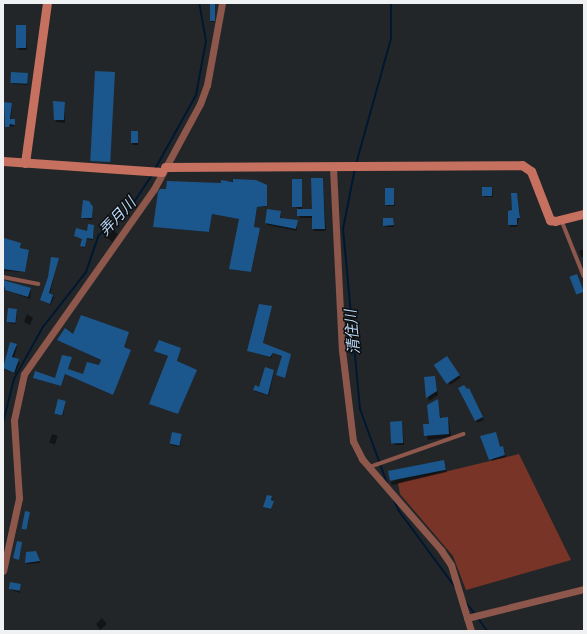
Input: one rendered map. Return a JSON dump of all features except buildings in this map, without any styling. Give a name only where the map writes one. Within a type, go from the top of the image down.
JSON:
[{"type":"street","points":[[25,163],[47,3]]},
{"type":"street","points":[[3,571],[18,510],[14,420],[24,374],[154,189],[200,104],[207,85],[222,3]]},
{"type":"street","points":[[3,161],[163,170],[522,165],[531,171],[548,216],[555,221],[584,214]]},
{"type":"street","points":[[333,168],[342,357],[353,441],[358,454],[445,555],[459,583],[470,631]]},
{"type":"street","points":[[467,618],[584,589]]},
{"type":"lane","points":[[562,220],[584,276]]},
{"type":"lane","points":[[3,277],[38,284]]},
{"type":"lane","points":[[370,467],[464,434]]},
{"type":"shaded area","points":[[519,454],[571,560],[466,590],[453,556],[400,494],[398,483]]},
{"type":"waterway","name":"弄月川","points":[[155,169],[196,95],[206,41],[199,3]]},
{"type":"waterway","name":"清住川","points":[[356,164],[391,39],[391,3]]},
{"type":"waterway","name":"清住川","points":[[355,168],[343,229],[360,409],[387,483]]},
{"type":"waterway","name":"弄月川","points":[[3,423],[14,379],[43,327],[86,272],[99,235],[128,211],[152,175]]},
{"type":"waterway","name":"弄月川","points":[[3,453],[3,502]]},
{"type":"waterway","name":"清住川","points":[[394,500],[399,511],[455,587]]},
{"type":"waterway","name":"清住川","points":[[464,600],[475,614]]},
{"type":"waterway","name":"清住川","points":[[477,617],[487,631]]}]
